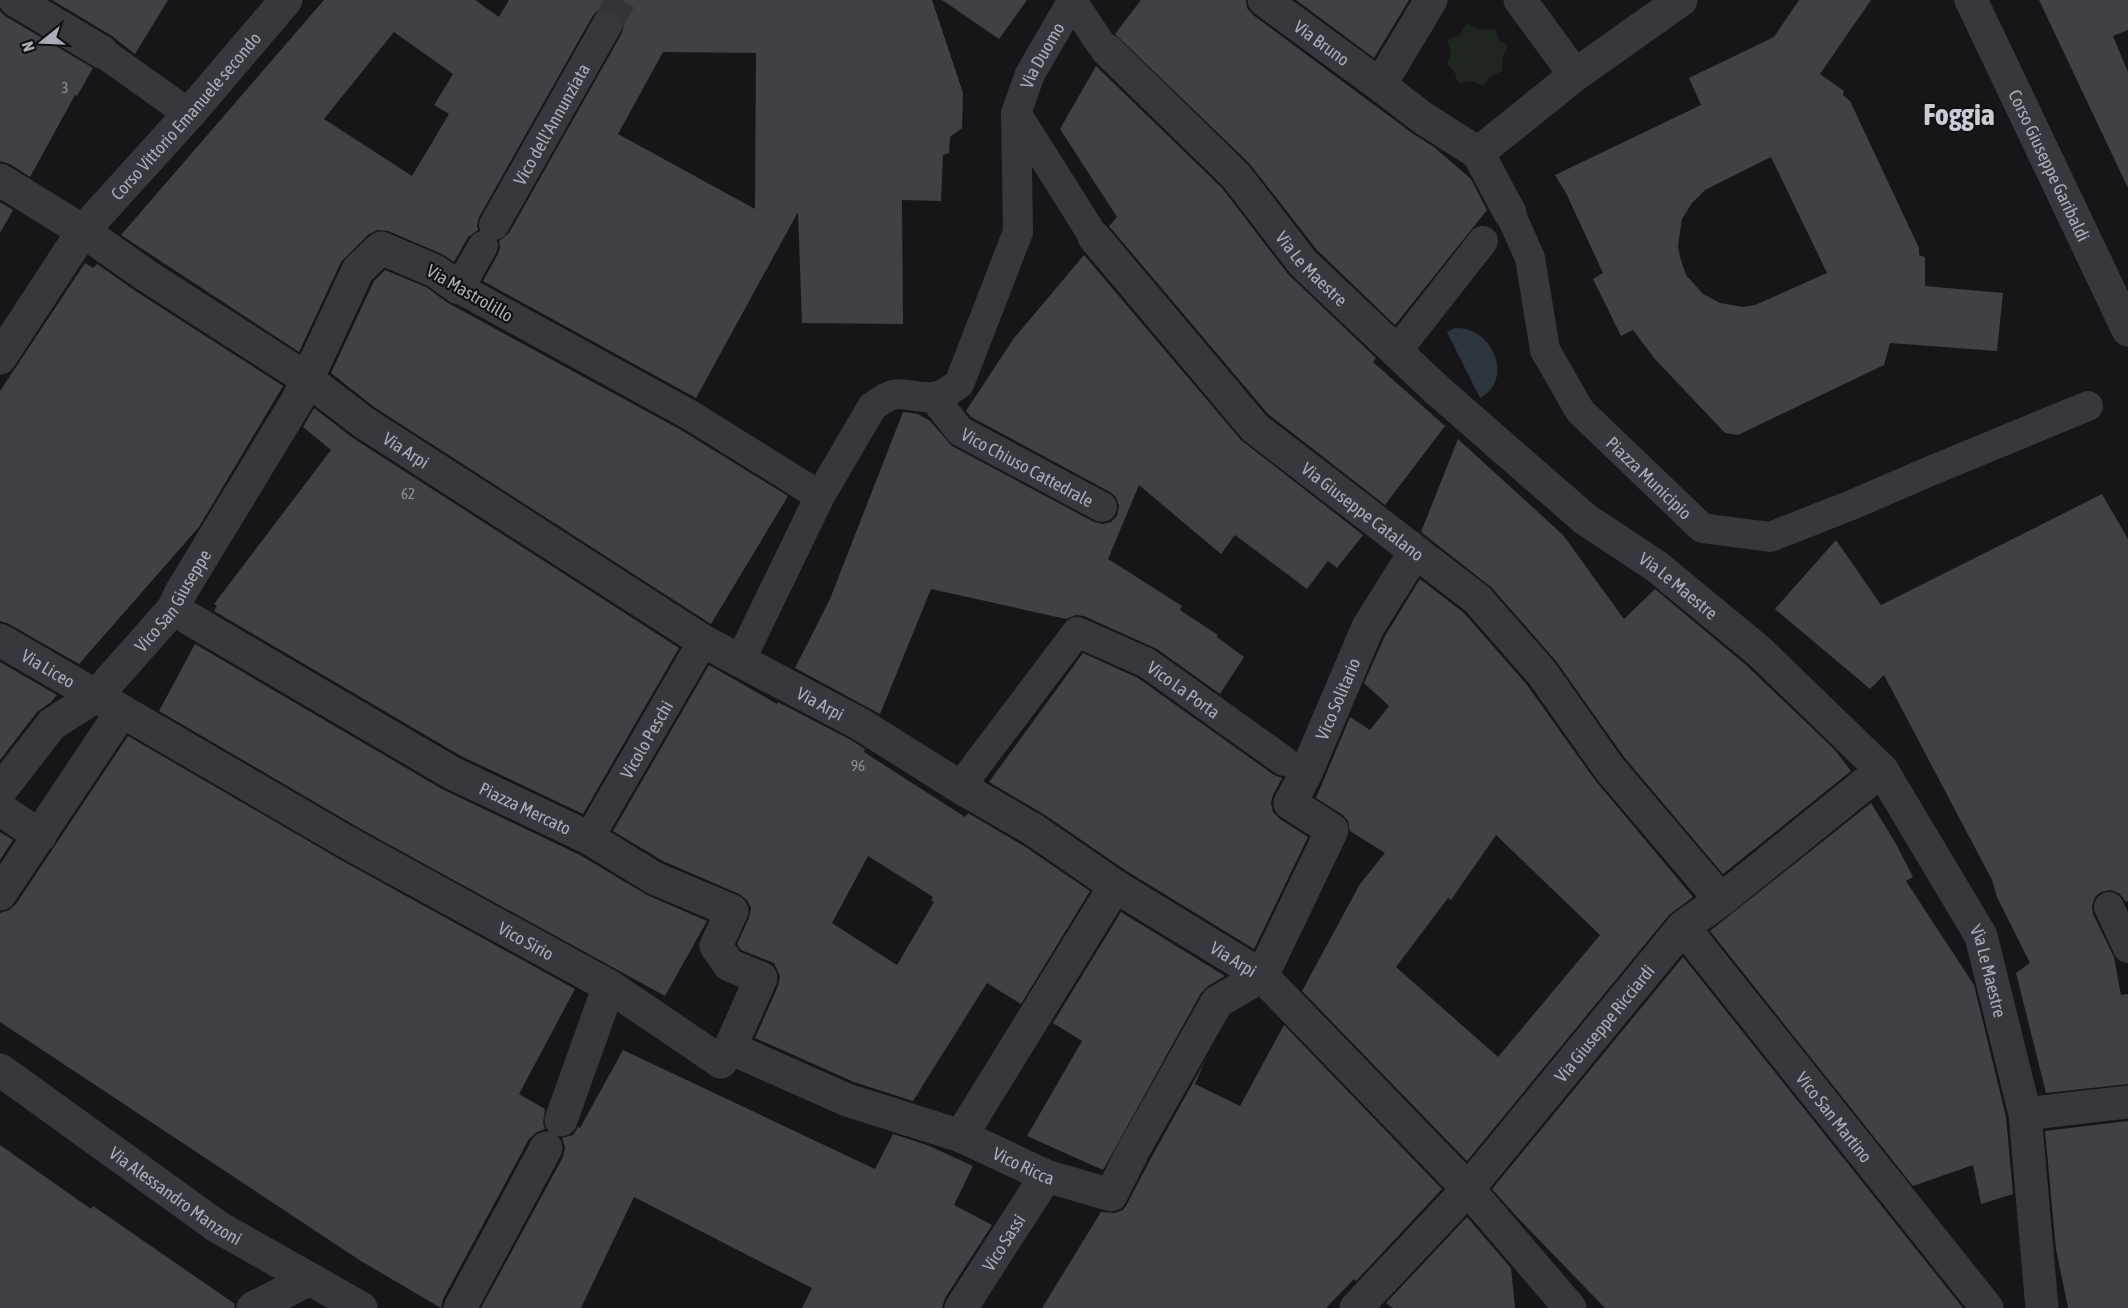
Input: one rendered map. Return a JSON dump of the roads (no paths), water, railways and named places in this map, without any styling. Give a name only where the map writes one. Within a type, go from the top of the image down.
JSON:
[{"type":"street","points":[[15,0],[102,52],[189,114]]},
{"type":"street","name":"Corso Vittorio Emanuele secondo","points":[[0,358],[83,231],[189,114],[286,0]]},
{"type":"street","name":"Via Le Maestre","points":[[1073,0],[1100,44],[1236,176],[1302,263],[1396,352],[1585,519],[1656,566],[1759,651],[1882,770],[1981,936],[2025,1114],[2042,1308]]},
{"type":"street","name":"Via Duomo","points":[[1016,112],[1030,74],[1073,0]]},
{"type":"street","name":"Via Bruno","points":[[1264,0],[1423,118],[1478,153]]},
{"type":"street","points":[[1380,86],[1431,0]]},
{"type":"street","points":[[1520,0],[1575,75]]},
{"type":"street","points":[[1478,153],[1575,75],[1681,0]]},
{"type":"street","name":"Corso Giuseppe Garibaldi","points":[[1971,0],[2128,330]]},
{"type":"street","name":"Vico dell'Annunziata","points":[[459,288],[607,25]]},
{"type":"street","points":[[740,661],[820,496],[872,406],[884,398],[899,393],[933,397],[946,393],[959,384],[1018,232],[1016,112]]},
{"type":"street","name":"Via Giuseppe Catalano","points":[[1016,112],[1094,237],[1255,428],[1477,600],[1542,673],[1609,768],[1721,900]]},
{"type":"street","name":"Piazza Municipio","points":[[1478,153],[1510,213],[1530,258],[1545,350],[1580,411],[1702,528],[1770,537],[2088,406]]},
{"type":"street","name":"Via Arpi","points":[[0,180],[83,231],[147,276],[307,379],[363,422],[703,641],[860,724],[1034,830],[1115,886],[1262,976],[1467,1189],[1570,1308]]},
{"type":"street","points":[[1396,352],[1483,241]]},
{"type":"street","name":"Via Mastrolillo","points":[[307,379],[358,270],[381,248],[435,271],[459,288],[690,415],[820,496]]},
{"type":"street","name":"Vico San Giuseppe","points":[[0,894],[40,836],[109,704],[173,609],[181,592],[297,401],[307,379]]},
{"type":"street","name":"Vico Chiuso Cattedrale","points":[[933,397],[960,431],[1102,507]]},
{"type":"street","name":"Vico Solitario","points":[[1262,976],[1332,830],[1290,803],[1305,775],[1368,627],[1415,552]]},
{"type":"street","name":"Piazza Mercato","points":[[173,609],[452,772],[589,838],[654,878],[732,910],[716,946],[729,965],[760,978],[730,1048]]},
{"type":"street","name":"Vico La Porta","points":[[960,787],[1077,632],[1147,663],[1284,761]]},
{"type":"street","name":"Via Liceo","points":[[0,640],[109,704]]},
{"type":"street","name":"Vicolo Peschi","points":[[589,838],[703,641]]},
{"type":"street","name":"Vico San Giuseppe","points":[[0,791],[52,724],[109,704]]},
{"type":"street","name":"Vico Sirio","points":[[109,704],[350,844],[609,986],[721,1062],[730,1048]]},
{"type":"street","name":"Via Giuseppe Ricciardi","points":[[1356,1308],[1467,1189],[1683,927],[1721,900],[1882,770]]},
{"type":"street","points":[[0,809],[40,836]]},
{"type":"street","points":[[730,1048],[847,1100],[962,1136],[1115,886]]},
{"type":"street","name":"Vico San Martino","points":[[1683,927],[1987,1308]]},
{"type":"street","name":"Vico Ricca","points":[[962,1136],[1046,1176],[1111,1195],[1133,1151],[1217,1002],[1262,976]]},
{"type":"street","points":[[561,1120],[609,986]]},
{"type":"street","name":"Via Alessandro Manzoni","points":[[0,1070],[218,1227],[361,1308]]},
{"type":"street","points":[[2025,1114],[2128,1102]]},
{"type":"street","points":[[460,1308],[546,1148]]},
{"type":"street","name":"Vico Sassi","points":[[961,1308],[1046,1176]]},
{"type":"street","points":[[253,1308],[310,1279]]},
{"type":"tunnel","points":[[607,25],[621,0]]},
{"type":"district","name":"Foggia","points":[[1959,114]]}]
